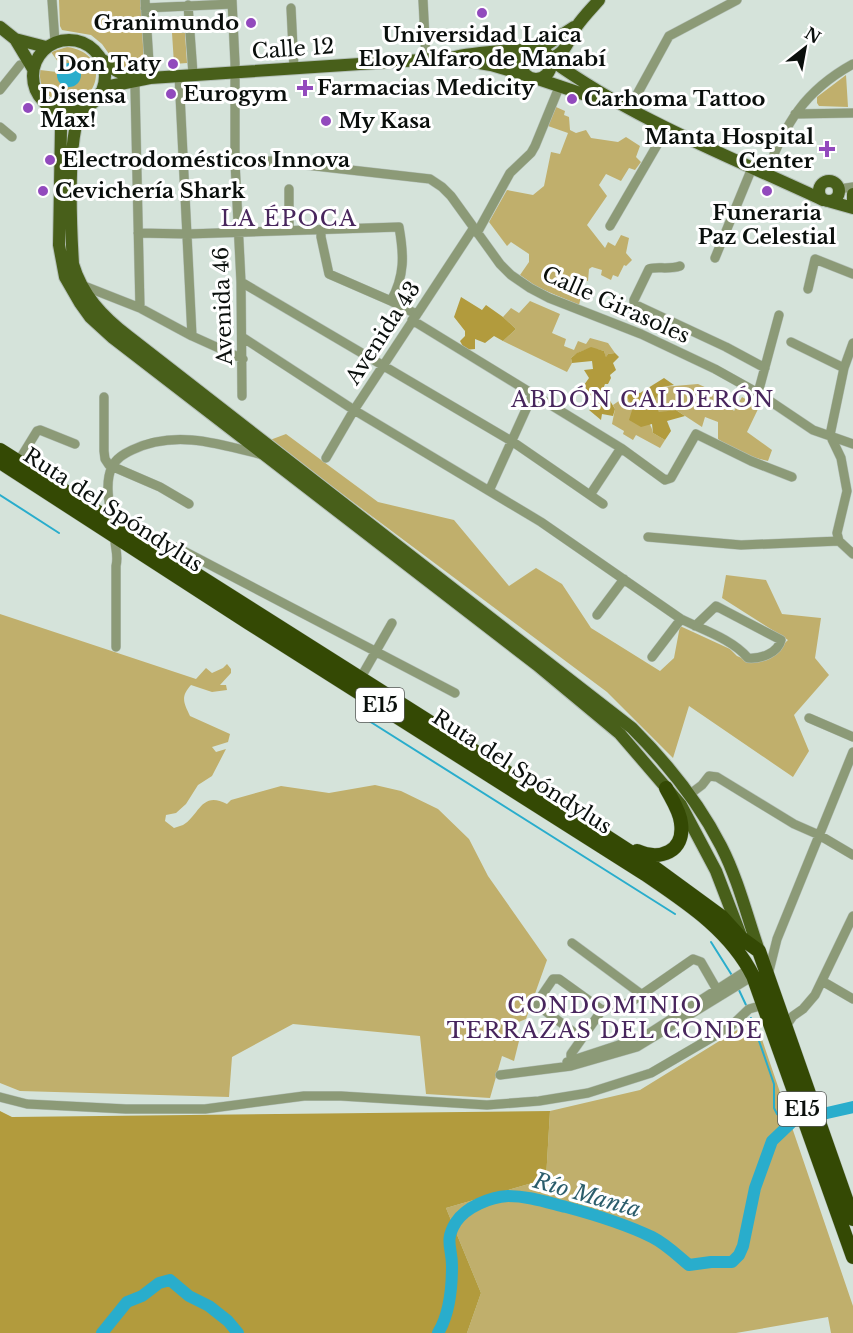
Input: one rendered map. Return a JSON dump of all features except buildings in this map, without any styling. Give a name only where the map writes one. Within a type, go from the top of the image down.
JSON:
[{"type":"highway","name":"Ruta del Spóndylus","points":[[0,450],[114,529],[645,874],[706,918],[763,1005],[853,1257]]},
{"type":"highway","name":"Ruta del Spóndylus","points":[[0,462],[114,529],[167,556],[610,840],[706,904],[722,917],[741,939],[759,951]]},
{"type":"highway","points":[[610,840],[648,856],[660,856],[671,852],[680,838],[682,825],[666,788]]},
{"type":"highway","name":"E15","points":[[759,951],[853,1219]]},
{"type":"main road","points":[[551,59],[564,50],[578,24],[599,0]]},
{"type":"main road","points":[[536,49],[547,53],[551,59],[549,72],[532,77],[521,63],[524,54],[578,24]]},
{"type":"main road","points":[[0,27],[15,39],[33,69]]},
{"type":"main road","points":[[15,39],[50,45]]},
{"type":"main road","points":[[144,79],[117,73],[88,45],[80,41],[63,40],[50,45],[35,61],[33,81],[36,92],[58,118],[61,128],[59,245],[65,277],[80,303],[90,317],[113,338],[401,559],[592,710],[627,742],[681,805],[708,852],[730,904],[741,939],[742,976]]},
{"type":"main road","name":"Calle 12","points":[[100,93],[110,86],[179,75],[451,58],[472,53],[536,49]]},
{"type":"main road","points":[[564,50],[564,61],[572,75]]},
{"type":"main road","points":[[44,102],[62,111],[72,112],[92,103],[100,93],[105,75],[100,57]]},
{"type":"main road","name":"Calle 12","points":[[451,58],[491,65],[624,107]]},
{"type":"main road","name":"Calle 12","points":[[551,59],[572,75],[624,107],[826,201],[853,208]]},
{"type":"main road","points":[[82,109],[74,127],[71,246],[79,284],[98,309],[113,324],[632,728],[690,794],[722,848],[759,951]]},
{"type":"main road","points":[[839,191],[834,200],[826,201],[818,192],[822,183],[831,181],[853,202]]},
{"type":"main road","name":"Calle 12","points":[[784,182],[822,183]]},
{"type":"main road","points":[[853,194],[853,202]]},
{"type":"street","points":[[50,45],[52,0]]},
{"type":"street","points":[[423,0],[426,59]]},
{"type":"street","points":[[624,107],[669,36],[737,0]]},
{"type":"street","points":[[140,308],[135,87],[144,79],[145,4],[188,5],[232,2]]},
{"type":"street","name":"Avenida 46","points":[[232,2],[243,359],[242,396]]},
{"type":"street","points":[[188,5],[193,74]]},
{"type":"street","points":[[291,8],[294,68]]},
{"type":"street","points":[[766,174],[780,139],[795,114],[818,88],[853,64]]},
{"type":"street","points":[[0,90],[20,65]]},
{"type":"street","points":[[179,75],[192,336]]},
{"type":"street","name":"Avenida 43","points":[[326,458],[414,317],[475,231],[510,174],[536,146],[560,85]]},
{"type":"street","points":[[795,114],[853,113]]},
{"type":"street","points":[[0,127],[12,137]]},
{"type":"street","points":[[610,226],[667,128]]},
{"type":"street","name":"Calle Girasoles","points":[[236,162],[271,161],[430,179],[451,196],[500,264],[530,288],[549,298],[641,334],[715,369],[758,393],[813,430],[853,444]]},
{"type":"street","points":[[715,258],[752,168]]},
{"type":"street","points":[[839,191],[853,187]]},
{"type":"street","points":[[289,189],[289,230]]},
{"type":"street","points":[[138,232],[188,234],[399,227],[402,243],[402,275],[391,301]]},
{"type":"street","points":[[321,230],[329,274],[391,301],[669,480],[696,434],[751,461],[792,477]]},
{"type":"street","points":[[808,289],[814,259],[853,274]]},
{"type":"street","points":[[680,266],[669,269],[653,267],[649,269],[634,304],[765,368]]},
{"type":"street","points":[[241,282],[513,442],[603,504]]},
{"type":"street","points":[[79,284],[140,308],[192,336],[243,359]]},
{"type":"street","points":[[758,393],[779,315]]},
{"type":"street","points":[[242,337],[354,410],[541,522],[681,619],[733,646],[748,658],[759,658],[768,654],[780,645],[781,640],[716,606],[695,626]]},
{"type":"street","points":[[791,342],[844,368]]},
{"type":"street","points":[[853,342],[844,368],[830,435],[841,458],[847,491],[837,533],[839,541],[853,554]]},
{"type":"street","points":[[489,491],[533,394]]},
{"type":"street","points":[[104,397],[105,459],[112,467],[160,487],[189,504]]},
{"type":"street","points":[[18,462],[40,430],[75,444]]},
{"type":"street","points":[[116,647],[118,555],[114,543],[109,477],[112,467],[120,456],[168,439],[196,439],[265,456]]},
{"type":"street","points":[[590,495],[621,448]]},
{"type":"street","points":[[648,537],[741,545],[839,541]]},
{"type":"street","points":[[167,556],[172,548],[176,547],[455,693]]},
{"type":"street","points":[[597,615],[624,579]]},
{"type":"street","points":[[652,657],[681,619]]},
{"type":"street","points":[[360,679],[392,623]]},
{"type":"street","points":[[809,718],[853,737]]},
{"type":"street","points":[[768,975],[777,939],[819,835],[850,769],[853,752]]},
{"type":"street","points":[[690,794],[709,776],[717,777],[794,824],[819,835],[834,846],[853,855]]},
{"type":"street","points":[[786,1026],[815,995],[853,916]]},
{"type":"street","points":[[500,1075],[558,1068],[635,1044],[742,976],[748,956],[768,948],[777,939]]},
{"type":"street","points":[[572,943],[641,994]]},
{"type":"street","points":[[571,1063],[571,1054],[602,1010],[624,1006],[695,959],[701,962],[718,992]]},
{"type":"street","points":[[572,1031],[536,1005],[553,979],[559,979],[602,1010]]},
{"type":"street","points":[[822,981],[853,999]]},
{"type":"street","points":[[0,1097],[27,1104],[126,1109],[205,1109],[304,1096],[341,1096],[488,1105],[539,1101],[588,1093],[651,1072],[730,1028],[749,1009],[763,1005]]},
{"type":"shaded area","points":[[59,0],[141,0],[144,67],[124,67],[114,61],[102,44],[91,35],[62,30]]},
{"type":"shaded area","points":[[172,33],[185,33],[187,63],[174,64]]},
{"type":"shaded area","points":[[67,47],[83,52],[93,62],[96,73],[94,85],[88,95],[78,102],[66,104],[52,98],[46,92],[42,86],[40,70],[57,72],[61,66],[51,52]]},
{"type":"shaded area","points":[[846,75],[848,107],[819,106],[817,97]]},
{"type":"shaded area","points":[[556,107],[565,111],[564,115],[569,117],[570,130],[576,133],[586,130],[591,138],[618,142],[626,137],[640,146],[636,157],[641,162],[635,170],[629,168],[621,181],[606,174],[599,185],[607,196],[587,225],[605,248],[608,242],[615,246],[621,235],[629,238],[626,253],[632,260],[626,266],[624,265],[618,277],[613,275],[611,280],[601,275],[602,270],[592,267],[589,269],[588,281],[585,280],[579,305],[537,287],[520,275],[529,262],[529,254],[511,242],[507,246],[489,222],[507,190],[533,195],[544,186],[551,152],[560,154],[568,133],[548,126]]},
{"type":"shaded area","points":[[461,297],[482,310],[486,305],[516,329],[503,341],[494,336],[485,343],[475,339],[475,349],[465,350],[460,341],[465,336],[465,331],[454,317]]},
{"type":"shaded area","points":[[530,301],[560,314],[552,333],[566,339],[564,346],[574,350],[578,341],[586,344],[590,338],[608,343],[615,353],[608,354],[606,358],[604,351],[590,349],[583,351],[571,358],[572,363],[567,372],[503,341],[516,329],[503,317],[511,308],[519,313]]},
{"type":"shaded area","points":[[591,347],[604,351],[606,357],[608,354],[615,353],[619,357],[613,363],[616,370],[610,375],[608,384],[605,384],[603,389],[615,409],[613,416],[602,414],[601,420],[589,410],[595,407],[584,385],[589,378],[584,370],[593,369],[592,361],[572,363],[571,358]]},
{"type":"shaded area","points":[[664,378],[674,385],[662,387],[654,403],[659,412],[676,410],[685,416],[667,421],[671,431],[665,440],[653,433],[652,424],[641,427],[629,420],[633,407],[626,396],[630,390],[640,393]]},
{"type":"shaded area","points":[[698,384],[718,393],[734,411],[742,397],[759,407],[747,432],[772,450],[768,461],[739,454],[718,439],[718,422],[705,417],[702,427],[676,410],[659,413],[654,403],[662,387]]},
{"type":"shaded area","points":[[626,396],[646,418],[653,433],[665,440],[660,448],[636,435],[633,440],[612,424],[615,409],[613,405]]},
{"type":"shaded area","points":[[286,434],[378,502],[454,520],[509,586],[536,568],[562,584],[591,628],[660,671],[674,658],[680,626],[730,649],[737,656],[751,662],[767,660],[788,640],[722,598],[726,575],[766,580],[782,614],[821,618],[815,658],[829,675],[794,715],[809,751],[793,777],[689,706],[673,758],[607,692],[270,440]]},
{"type":"shaded area","points":[[0,614],[196,679],[206,668],[212,673],[227,664],[231,673],[220,685],[226,685],[227,690],[212,692],[191,685],[185,693],[185,704],[190,716],[230,734],[228,742],[212,747],[216,752],[226,749],[212,776],[198,785],[186,804],[176,813],[166,815],[165,821],[174,828],[183,825],[201,806],[211,800],[227,804],[231,800],[281,786],[329,793],[375,785],[401,791],[438,809],[469,839],[488,876],[547,960],[526,1019],[511,1025],[507,1038],[519,1041],[514,1061],[502,1056],[490,1098],[426,1094],[420,1036],[293,1024],[232,1057],[229,1097],[20,1091],[0,1083]]},
{"type":"shaded area","points":[[755,1019],[853,1306],[853,1333],[831,1333],[828,1317],[736,1333],[467,1333],[481,1293],[446,1208],[546,1179],[550,1111],[640,1090]]},
{"type":"shaded area","points":[[0,1111],[12,1117],[550,1111],[546,1179],[446,1208],[481,1293],[467,1333],[0,1333]]},
{"type":"water","points":[[69,63],[78,66],[81,75],[78,84],[69,87],[60,84],[57,75],[60,66]]},
{"type":"waterway","points":[[0,495],[59,533]]},
{"type":"waterway","points":[[358,714],[675,914]]},
{"type":"waterway","points":[[711,942],[733,977]]},
{"type":"waterway","points":[[738,988],[746,1005]]},
{"type":"waterway","points":[[751,1018],[774,1084],[774,1108],[777,1114],[793,1121]]},
{"type":"waterway","name":"Río Manta","points":[[827,1113],[853,1107]]},
{"type":"waterway","name":"Río Manta","points":[[438,1333],[445,1318],[450,1292],[452,1266],[450,1234],[460,1217],[472,1207],[508,1196],[537,1200],[599,1217],[642,1232],[662,1243],[689,1265],[732,1262],[739,1255],[743,1246],[755,1188],[772,1141],[793,1121]]},
{"type":"waterway","name":"Río Manta","points":[[102,1333],[127,1302],[142,1296],[159,1283],[170,1280],[189,1296],[209,1306],[228,1321],[238,1333]]},
{"type":"place","name":"Universidad Laica Eloy Alfaro de Manabí","points":[[482,13]]},
{"type":"place","name":"Granimundo","points":[[251,23]]},
{"type":"place","name":"Don Taty","points":[[173,64]]},
{"type":"place","name":"Farmacias Medicity","points":[[305,88]]},
{"type":"place","name":"Eurogym","points":[[171,94]]},
{"type":"place","name":"Carhoma Tattoo","points":[[572,99]]},
{"type":"place","name":"Disensa Max!","points":[[28,108]]},
{"type":"place","name":"My Kasa","points":[[326,121]]},
{"type":"place","name":"Manta Hospital Center","points":[[827,149]]},
{"type":"place","name":"Electrodomésticos Innova","points":[[50,160]]},
{"type":"place","name":"Cevichería Shark","points":[[43,191]]},
{"type":"place","name":"Funeraria Paz Celestial","points":[[767,191]]},
{"type":"district","name":"LA ÉPOCA","points":[[289,218]]},
{"type":"district","name":"ABDÓN CALDERÓN","points":[[643,399]]},
{"type":"district","name":"CONDOMINIO TERRAZAS DEL CONDE","points":[[605,1018]]}]
